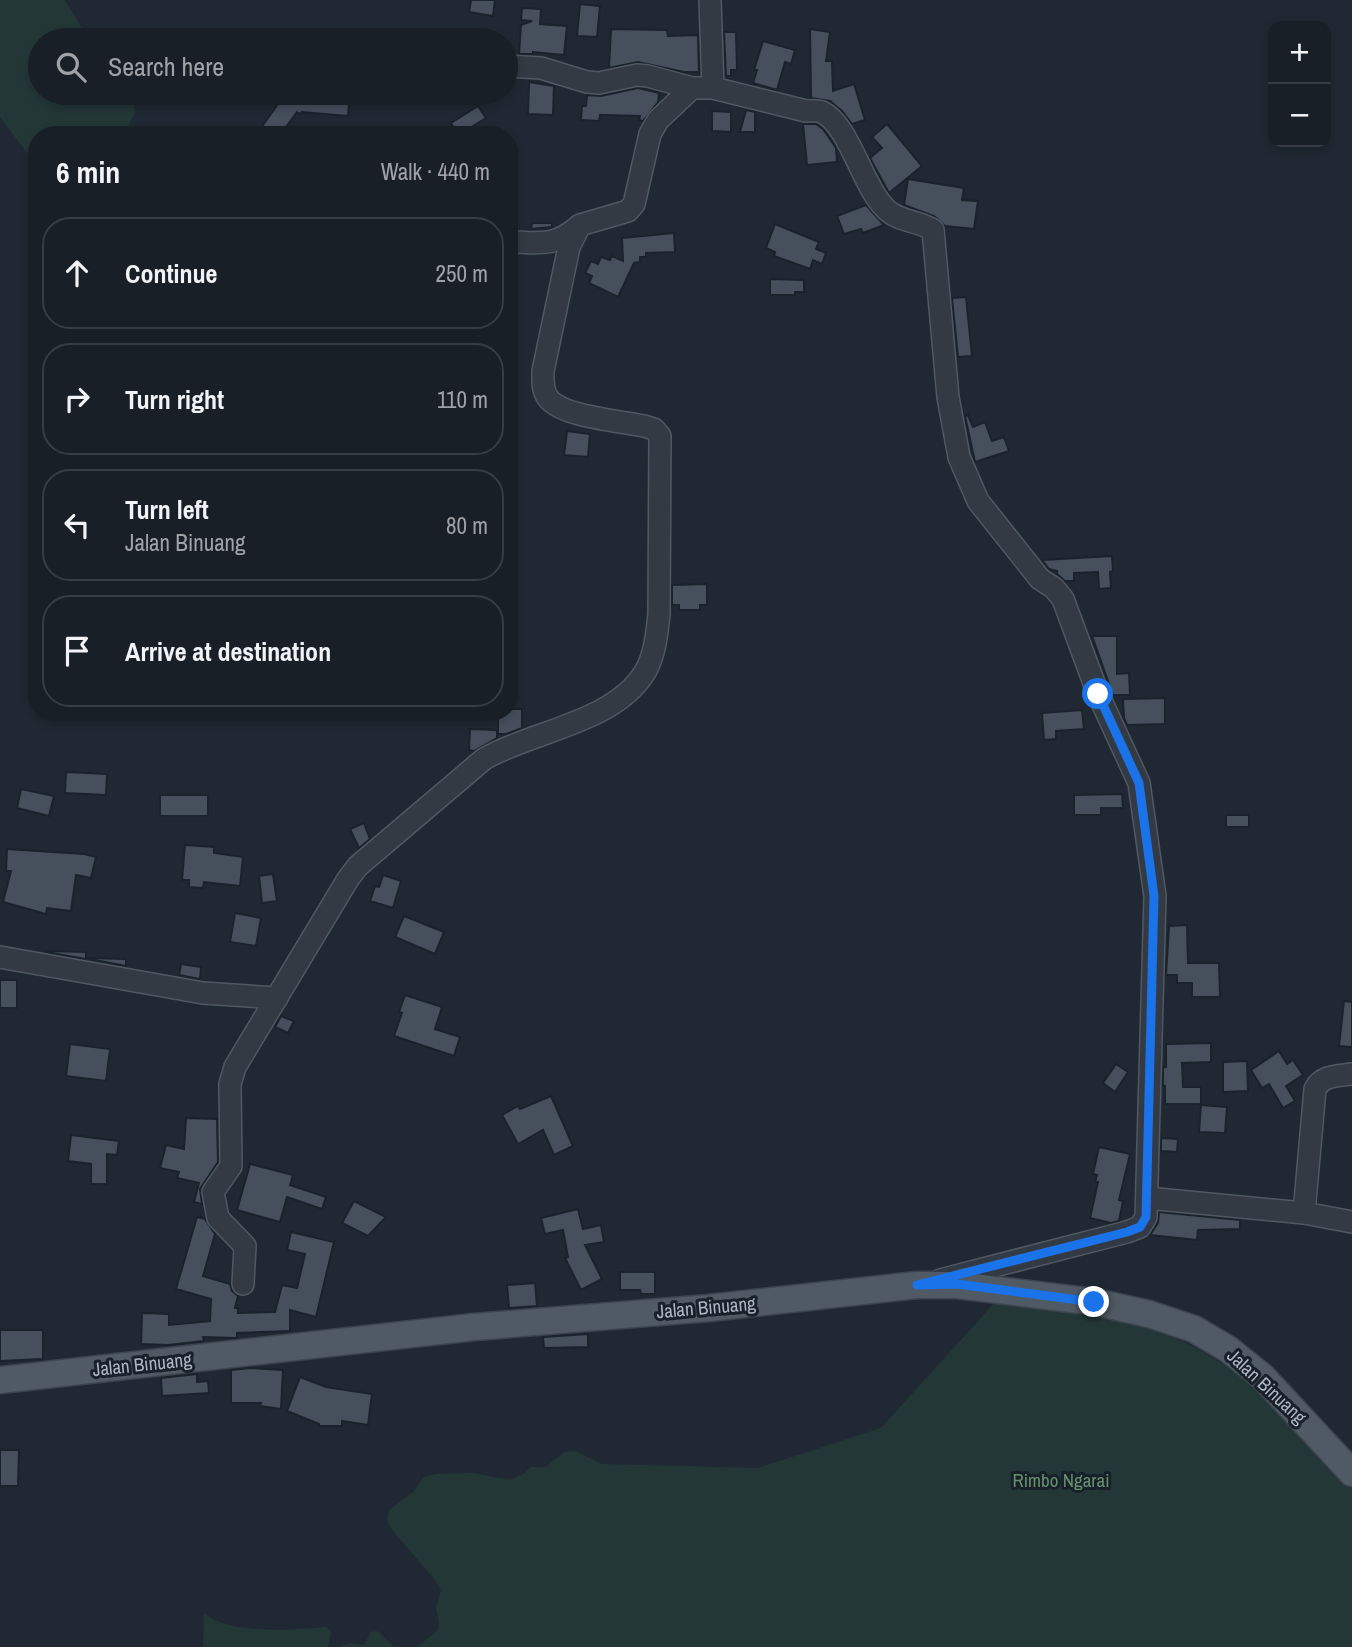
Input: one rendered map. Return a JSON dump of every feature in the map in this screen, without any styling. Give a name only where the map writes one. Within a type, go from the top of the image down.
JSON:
[{"type":"main road","name":"Jalan Binuang","points":[[0,1380],[528,1322],[709,1308],[917,1285],[957,1284],[1094,1302],[1149,1314],[1194,1329],[1228,1349],[1263,1377],[1352,1473]]},
{"type":"street","points":[[710,0],[713,88]]},
{"type":"street","points":[[518,67],[541,68],[599,83],[637,75],[648,76],[691,88],[713,88],[806,111],[820,111],[834,120],[875,195],[888,211],[933,230],[948,397],[960,457],[978,501],[1040,579],[1054,588],[1063,599],[1098,694],[1139,783],[1154,896],[1146,1217],[1140,1227],[1127,1232],[917,1285]]},
{"type":"street","points":[[518,242],[549,244],[567,236],[580,225],[628,211],[634,204],[650,134],[658,120],[691,88]]},
{"type":"street","points":[[243,1284],[245,1246],[218,1219],[213,1192],[231,1166],[230,1084],[235,1067],[348,879],[358,866],[484,759],[584,719],[623,696],[645,672],[656,641],[659,614],[660,436],[654,429],[644,426],[570,412],[548,398],[543,386],[543,371],[569,247],[580,225]]},
{"type":"street","points":[[0,957],[203,993],[277,998]]},
{"type":"street","points":[[1304,1213],[1315,1089],[1319,1082],[1327,1078],[1352,1074]]},
{"type":"street","points":[[1147,1198],[1304,1213],[1352,1222]]},
{"type":"green space","points":[[0,0],[65,0],[82,28],[28,28],[28,105],[134,105],[135,113],[128,126],[28,126],[28,154],[0,117]]},
{"type":"green space","name":"Rimbo Ngarai","points":[[998,1299],[1114,1319],[1181,1341],[1250,1382],[1352,1470],[1352,1647],[417,1647],[438,1630],[436,1608],[441,1591],[436,1581],[387,1522],[389,1510],[413,1492],[424,1477],[473,1473],[510,1480],[531,1467],[546,1467],[564,1452],[575,1451],[602,1464],[758,1468],[881,1428]]},
{"type":"green space","points":[[204,1613],[215,1620],[245,1628],[280,1630],[326,1627],[331,1632],[328,1647],[203,1647]]},
{"type":"green space","points":[[377,1631],[394,1647],[339,1647],[351,1643],[364,1645],[371,1632]]},
{"type":"building","points":[[471,0],[495,0],[493,16],[469,12]]},
{"type":"building","points":[[580,4],[600,6],[597,37],[577,36]]},
{"type":"building","points":[[522,8],[541,9],[540,24],[567,26],[564,55],[533,52],[519,54],[521,25],[532,21],[521,20]]},
{"type":"building","points":[[611,29],[667,30],[668,36],[698,35],[699,72],[684,72],[638,62],[609,68]]},
{"type":"building","points":[[810,29],[830,32],[826,61],[832,61],[833,91],[854,84],[865,120],[852,124],[830,101],[811,98]]},
{"type":"building","points":[[724,32],[736,32],[737,70],[731,70],[731,76],[726,76]]},
{"type":"building","points":[[763,41],[795,50],[791,64],[785,62],[777,90],[753,83]]},
{"type":"building","points":[[529,82],[554,86],[553,115],[528,114]]},
{"type":"building","points":[[638,88],[659,93],[658,102],[643,121],[639,120],[640,116],[605,115],[600,115],[599,121],[581,120],[582,106],[586,106],[587,95],[601,96]]},
{"type":"building","points":[[277,105],[349,105],[348,116],[297,112],[287,126],[262,126]]},
{"type":"building","points":[[478,106],[486,118],[473,126],[453,126],[451,123]]},
{"type":"building","points":[[746,110],[755,112],[755,132],[740,132]]},
{"type":"building","points":[[712,111],[731,112],[731,132],[712,131]]},
{"type":"building","points":[[803,124],[816,124],[823,129],[836,148],[837,162],[807,165]]},
{"type":"building","points":[[887,124],[922,166],[889,193],[870,158],[882,148],[872,137]]},
{"type":"building","points":[[908,179],[964,188],[962,200],[978,201],[974,229],[945,226],[934,216],[904,205]]},
{"type":"building","points":[[866,205],[884,225],[863,233],[861,229],[844,234],[837,216]]},
{"type":"building","points":[[532,223],[552,223],[552,227],[531,229]]},
{"type":"building","points":[[775,224],[819,242],[816,249],[826,253],[822,264],[813,260],[810,269],[774,256],[775,252],[766,248]]},
{"type":"building","points":[[674,233],[675,252],[646,253],[646,257],[640,257],[640,262],[634,263],[618,297],[589,283],[592,276],[585,273],[591,261],[598,264],[601,257],[610,260],[612,256],[623,261],[622,238]]},
{"type":"building","points":[[770,279],[804,280],[804,292],[795,292],[795,295],[770,295]]},
{"type":"building","points":[[966,297],[972,356],[958,357],[952,298]]},
{"type":"building","points":[[968,415],[973,427],[985,422],[992,441],[1004,437],[1009,451],[975,462],[965,416]]},
{"type":"building","points":[[567,431],[590,434],[588,457],[564,455]]},
{"type":"building","points":[[1112,556],[1111,588],[1099,589],[1098,572],[1074,573],[1074,581],[1065,581],[1042,560]]},
{"type":"building","points":[[707,584],[707,605],[700,605],[700,610],[679,610],[679,605],[672,605],[672,585]]},
{"type":"building","points":[[1092,636],[1117,636],[1117,674],[1129,673],[1130,695],[1113,695]]},
{"type":"building","points":[[1165,698],[1165,724],[1127,725],[1123,699]]},
{"type":"building","points":[[518,709],[522,709],[522,728],[498,734],[498,721],[518,721]]},
{"type":"building","points":[[1082,710],[1084,729],[1056,731],[1056,739],[1044,740],[1042,713]]},
{"type":"building","points":[[470,729],[497,730],[497,738],[474,751],[469,750]]},
{"type":"building","points":[[66,772],[107,774],[106,795],[65,793]]},
{"type":"building","points":[[21,789],[54,796],[49,816],[17,808]]},
{"type":"building","points":[[1122,794],[1123,808],[1101,808],[1101,815],[1074,815],[1074,795]]},
{"type":"building","points":[[160,795],[208,795],[208,816],[160,816]]},
{"type":"building","points":[[1226,815],[1249,815],[1249,827],[1226,827]]},
{"type":"building","points":[[364,823],[370,839],[359,848],[350,829]]},
{"type":"building","points":[[185,845],[214,847],[214,853],[243,857],[240,886],[204,882],[203,888],[189,887],[189,880],[182,880]]},
{"type":"building","points":[[7,849],[96,857],[91,878],[76,875],[71,911],[47,908],[46,914],[3,902],[11,871],[6,871]]},
{"type":"building","points":[[273,874],[277,901],[262,903],[259,876]]},
{"type":"building","points":[[383,875],[401,881],[393,908],[370,901],[375,886],[379,887]]},
{"type":"building","points":[[235,913],[261,918],[256,946],[230,942]]},
{"type":"building","points":[[404,916],[444,932],[435,954],[395,937]]},
{"type":"building","points":[[1187,925],[1188,963],[1219,963],[1220,997],[1192,997],[1192,983],[1177,983],[1177,975],[1166,975],[1169,926]]},
{"type":"building","points":[[45,952],[86,952],[86,959]]},
{"type":"building","points":[[89,959],[126,959],[126,966]]},
{"type":"building","points":[[181,964],[201,967],[200,979],[179,975]]},
{"type":"building","points":[[0,980],[17,980],[17,1008],[0,1008]]},
{"type":"building","points":[[405,995],[442,1007],[435,1029],[460,1037],[454,1056],[394,1036]]},
{"type":"building","points":[[1344,1001],[1352,1002],[1352,1047],[1339,1046]]},
{"type":"building","points":[[281,1016],[294,1021],[288,1033],[275,1027]]},
{"type":"building","points":[[1211,1043],[1211,1062],[1182,1063],[1183,1087],[1201,1087],[1201,1104],[1165,1104],[1163,1067],[1166,1067],[1166,1044]]},
{"type":"building","points":[[70,1044],[110,1049],[106,1081],[66,1076]]},
{"type":"building","points":[[1279,1051],[1287,1064],[1293,1060],[1303,1075],[1286,1086],[1295,1101],[1283,1108],[1269,1084],[1262,1088],[1251,1070]]},
{"type":"building","points":[[1247,1061],[1248,1091],[1223,1092],[1223,1062]]},
{"type":"building","points":[[1116,1064],[1128,1072],[1115,1092],[1103,1083]]},
{"type":"building","points":[[551,1096],[573,1146],[554,1155],[543,1130],[518,1144],[502,1115],[518,1106],[520,1109]]},
{"type":"building","points":[[1201,1105],[1227,1107],[1225,1133],[1199,1132]]},
{"type":"building","points":[[186,1118],[217,1119],[218,1162],[200,1189],[202,1204],[194,1202],[199,1183],[177,1178],[179,1172],[160,1168],[166,1145],[184,1149]]},
{"type":"building","points":[[71,1135],[119,1141],[117,1155],[107,1154],[107,1184],[91,1184],[91,1164],[68,1161]]},
{"type":"building","points":[[1161,1138],[1178,1139],[1177,1152],[1161,1151]]},
{"type":"building","points":[[1099,1147],[1130,1154],[1119,1200],[1123,1201],[1119,1221],[1111,1223],[1090,1218],[1098,1182],[1095,1182],[1097,1175],[1093,1174]]},
{"type":"building","points":[[250,1164],[293,1175],[290,1185],[326,1197],[322,1209],[287,1197],[280,1222],[237,1210]]},
{"type":"building","points":[[354,1201],[386,1217],[368,1236],[342,1223]]},
{"type":"building","points":[[578,1209],[583,1229],[601,1225],[604,1242],[585,1245],[602,1279],[581,1290],[565,1258],[568,1257],[563,1230],[545,1234],[541,1218]]},
{"type":"building","points":[[1159,1212],[1240,1220],[1240,1229],[1198,1230],[1197,1240],[1150,1235],[1158,1223]]},
{"type":"building","points":[[197,1217],[205,1219],[215,1234],[203,1276],[230,1284],[232,1291],[238,1296],[235,1308],[238,1308],[238,1313],[275,1312],[282,1285],[297,1288],[305,1254],[287,1250],[291,1232],[334,1242],[316,1317],[290,1310],[290,1331],[237,1333],[237,1338],[203,1337],[204,1341],[168,1345],[141,1344],[142,1313],[169,1314],[169,1325],[210,1321],[211,1299],[176,1289]]},
{"type":"building","points":[[620,1272],[655,1272],[655,1294],[641,1294],[640,1290],[620,1290]]},
{"type":"building","points":[[535,1283],[537,1306],[509,1308],[507,1285]]},
{"type":"building","points":[[0,1330],[43,1330],[43,1359],[0,1361]]},
{"type":"building","points":[[588,1334],[588,1347],[544,1348],[543,1337]]},
{"type":"building","points":[[231,1370],[283,1370],[281,1409],[260,1406],[261,1403],[231,1403]]},
{"type":"building","points":[[197,1374],[197,1382],[208,1381],[209,1393],[162,1396],[161,1378]]},
{"type":"building","points":[[300,1377],[326,1387],[372,1394],[368,1425],[342,1421],[342,1426],[319,1426],[287,1411]]},
{"type":"building","points":[[0,1450],[19,1450],[18,1486],[0,1486]]},
{"type":"route","points":[[1094,1302],[957,1284],[917,1285],[1127,1232],[1140,1227],[1146,1217],[1154,896],[1139,783],[1098,694]]}]
